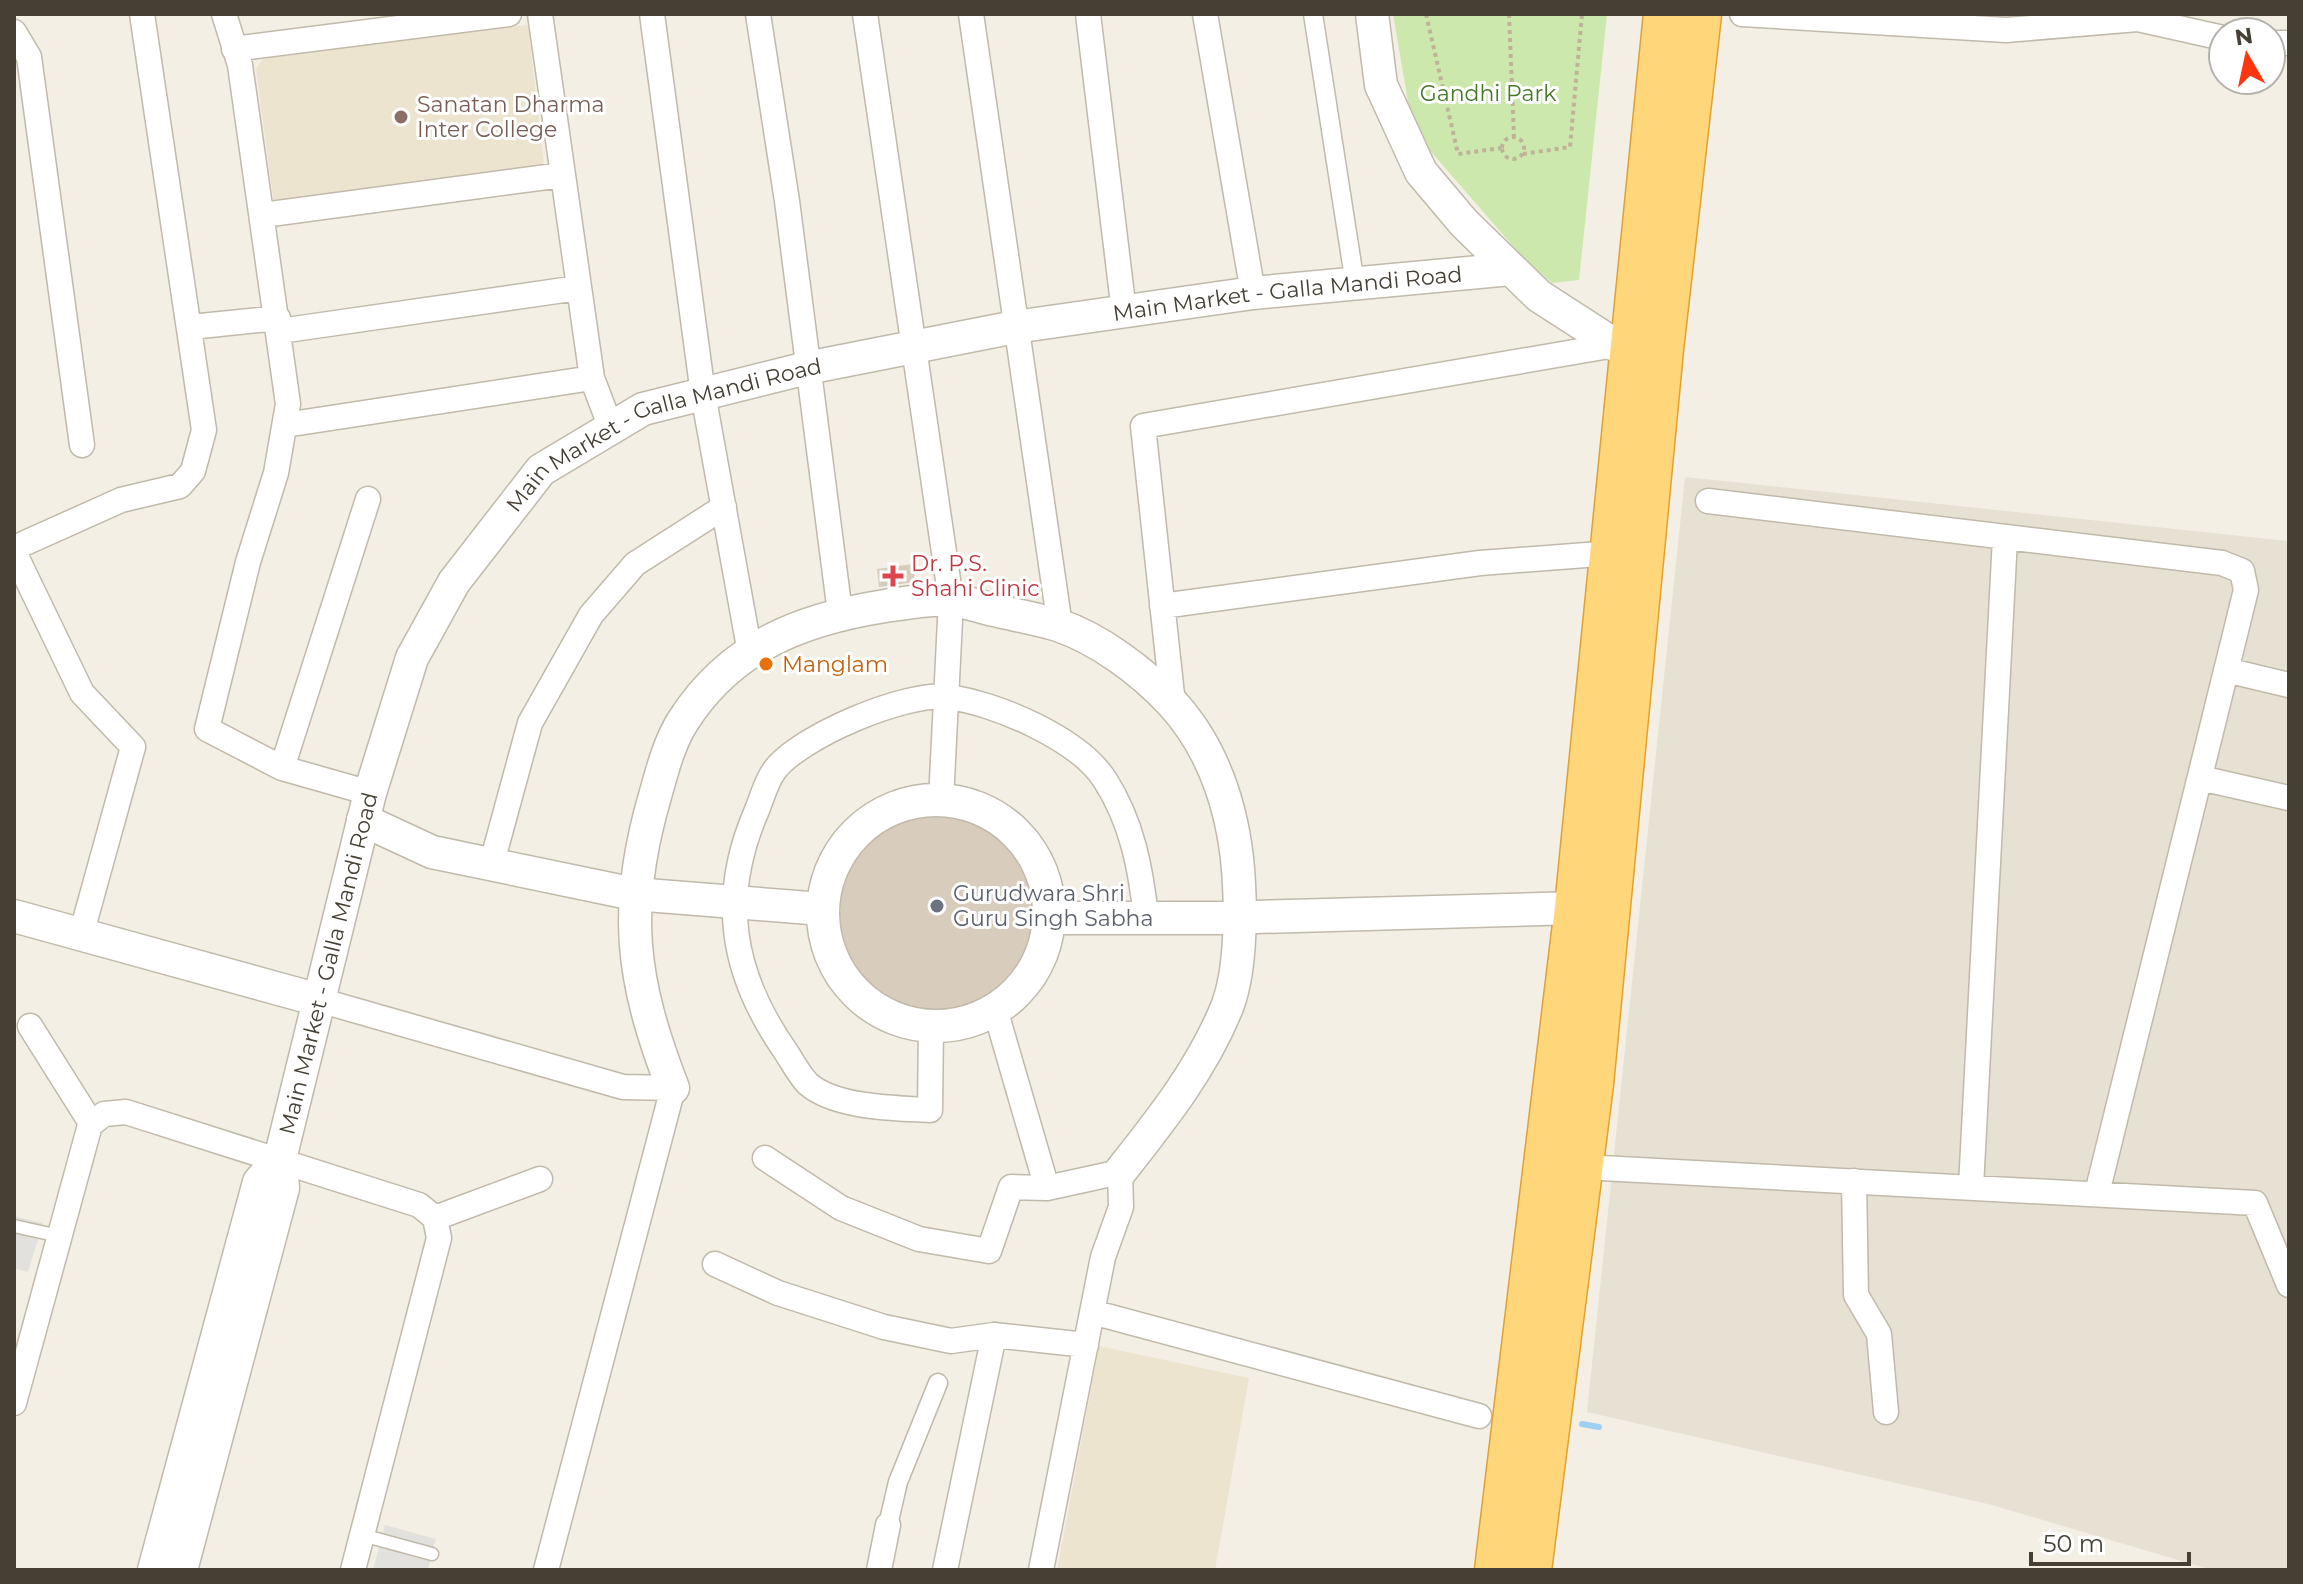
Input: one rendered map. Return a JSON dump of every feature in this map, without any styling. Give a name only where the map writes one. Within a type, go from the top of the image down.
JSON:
[{"type":"highway","points":[[1496,1570],[1574,1081],[1593,909],[1665,14]]},
{"type":"highway","points":[[1593,909],[1612,553],[1637,346],[1700,14]]},
{"type":"highway","points":[[1530,1570],[1582,1167],[1574,1081]]},
{"type":"street","points":[[81,935],[133,747],[82,693],[16,544],[121,500],[180,486],[193,471],[204,430],[142,14]]},
{"type":"street","points":[[224,14],[240,65],[288,404],[276,473],[248,562],[207,729],[282,768],[367,806],[432,852],[634,894],[822,909]]},
{"type":"street","points":[[234,49],[435,18],[509,14]]},
{"type":"street","points":[[540,14],[592,378],[611,428]]},
{"type":"street","points":[[652,14],[703,394],[750,653]]},
{"type":"street","points":[[758,14],[787,201],[840,613]]},
{"type":"street","points":[[865,14],[951,600],[941,800]]},
{"type":"street","points":[[971,14],[1060,626]]},
{"type":"street","points":[[1088,14],[1124,312]]},
{"type":"street","points":[[1205,14],[1253,293]]},
{"type":"street","points":[[1313,14],[1355,284]]},
{"type":"street","points":[[1372,14],[1381,85],[1421,172],[1464,223],[1539,296],[1637,346]]},
{"type":"street","points":[[1742,14],[2006,30],[2138,19],[2207,34]]},
{"type":"street","points":[[14,32],[29,57],[82,445]]},
{"type":"street","points":[[14,97],[29,57]]},
{"type":"street","points":[[263,215],[562,175]]},
{"type":"street","points":[[1444,275],[1464,223]]},
{"type":"street","name":"Main Market - Galla Mandi Road","points":[[181,1570],[283,1188],[280,1159],[367,806],[412,658],[454,582],[541,470],[643,409],[807,368],[1015,327],[1253,293],[1511,269]]},
{"type":"street","points":[[191,327],[279,325],[578,288]]},
{"type":"street","points":[[1173,704],[1143,426],[1637,346]]},
{"type":"street","points":[[285,425],[592,378]]},
{"type":"street","points":[[282,768],[368,499]]},
{"type":"street","points":[[1708,501],[2222,563],[2242,571],[2246,590],[2097,1193]]},
{"type":"street","points":[[491,866],[530,723],[591,615],[635,564],[724,507]]},
{"type":"street","points":[[1971,1187],[2005,538]]},
{"type":"street","points":[[1162,606],[1480,563],[1612,553]]},
{"type":"street","points":[[546,1570],[673,1088],[651,1031],[634,952],[634,894],[644,834],[666,758],[683,721],[730,667],[750,653],[780,633],[840,613],[951,600],[1060,626],[1126,662],[1173,704],[1214,766],[1237,836],[1241,918],[1228,1003],[1205,1053],[1171,1108],[1120,1172],[1047,1188],[1011,1187],[989,1251],[919,1239],[841,1208],[765,1158]]},
{"type":"street","points":[[2226,670],[2289,685]]},
{"type":"street","points":[[931,1025],[930,1110],[860,1107],[809,1084],[758,1012],[738,953],[732,904],[742,844],[774,770],[827,730],[888,707],[946,696],[1001,711],[1057,736],[1104,778],[1128,824],[1141,875],[1146,918]]},
{"type":"street","points":[[2200,778],[2289,798]]},
{"type":"street","points":[[941,800],[976,806],[1007,824],[1023,841],[1046,882],[1050,918],[1041,956],[1020,989],[995,1009],[951,1025],[931,1025],[912,1024],[875,1009],[846,982],[827,948],[822,909],[829,874],[846,843],[864,827],[905,804],[941,800]]},
{"type":"street","points":[[1050,918],[1241,918],[1593,909]]},
{"type":"street","points":[[14,916],[623,1087],[673,1088]]},
{"type":"street","points":[[995,1009],[1047,1188]]},
{"type":"street","points":[[30,1026],[91,1123]]},
{"type":"street","points":[[14,1403],[91,1123],[104,1114],[126,1112],[419,1205],[435,1218],[439,1238],[353,1570]]},
{"type":"street","name":"Main Market - Galla Mandi Road","points":[[154,1570],[259,1182],[280,1159]]},
{"type":"street","points":[[1582,1167],[2255,1203],[2289,1285]]},
{"type":"street","points":[[1041,1570],[1103,1257],[1121,1207],[1120,1172]]},
{"type":"street","points":[[435,1218],[540,1179]]},
{"type":"street","points":[[1854,1181],[1856,1295],[1879,1334],[1886,1412]]},
{"type":"street","points":[[715,1264],[778,1293],[884,1327],[951,1341],[994,1335],[1086,1345]]},
{"type":"street","points":[[1092,1312],[1479,1416]]},
{"type":"street","points":[[945,1570],[994,1335]]},
{"type":"street","points":[[879,1570],[898,1482],[938,1383]]},
{"type":"lane","points":[[14,1226],[59,1236]]},
{"type":"lane","points":[[362,1535],[432,1554]]},
{"type":"path","points":[[1426,14],[1458,154],[1501,148]]},
{"type":"path","points":[[1509,14],[1514,137]]},
{"type":"path","points":[[1501,148],[1510,159],[1570,147],[1582,14]]},
{"type":"path","points":[[1501,148],[1504,141],[1514,137]]},
{"type":"path","points":[[1514,137],[1523,143],[1523,154]]},
{"type":"shaded area","name":"Sanatan Dharma Inter College","points":[[528,25],[544,164],[274,204],[256,69],[262,59]]},
{"type":"shaded area","points":[[1685,477],[2289,541],[2289,1570],[2212,1570],[1992,1505],[1587,1412]]},
{"type":"shaded area","points":[[14,1216],[43,1223],[28,1272],[14,1268]]},
{"type":"shaded area","points":[[1099,1346],[1249,1378],[1215,1570],[1057,1570]]},
{"type":"shaded area","points":[[385,1525],[436,1539],[428,1570],[373,1570]]},
{"type":"green space","name":"Gandhi Park","points":[[1393,14],[1607,14],[1579,280],[1552,283],[1525,260],[1413,131]]},
{"type":"building","points":[[913,564],[915,582],[879,587],[877,569]]},
{"type":"building","name":"Gurudwara Shri Guru Singh Sabha","points":[[932,812],[969,816],[999,832],[1022,857],[1035,889],[1036,906],[1031,917],[1035,929],[1027,955],[1008,983],[981,1001],[951,1011],[918,1010],[888,1000],[863,980],[845,953],[836,922],[841,910],[838,890],[850,861],[872,835],[901,818]]},
{"type":"waterway","points":[[1582,1424],[1599,1427]]},
{"type":"place","name":"Sanatan Dharma Inter College","points":[[401,117]]},
{"type":"place","name":"Dr. P.S. Shahi Clinic","points":[[893,576]]},
{"type":"place","name":"Manglam","points":[[766,664]]},
{"type":"place","name":"Gurudwara Shri Guru Singh Sabha","points":[[937,906]]}]
